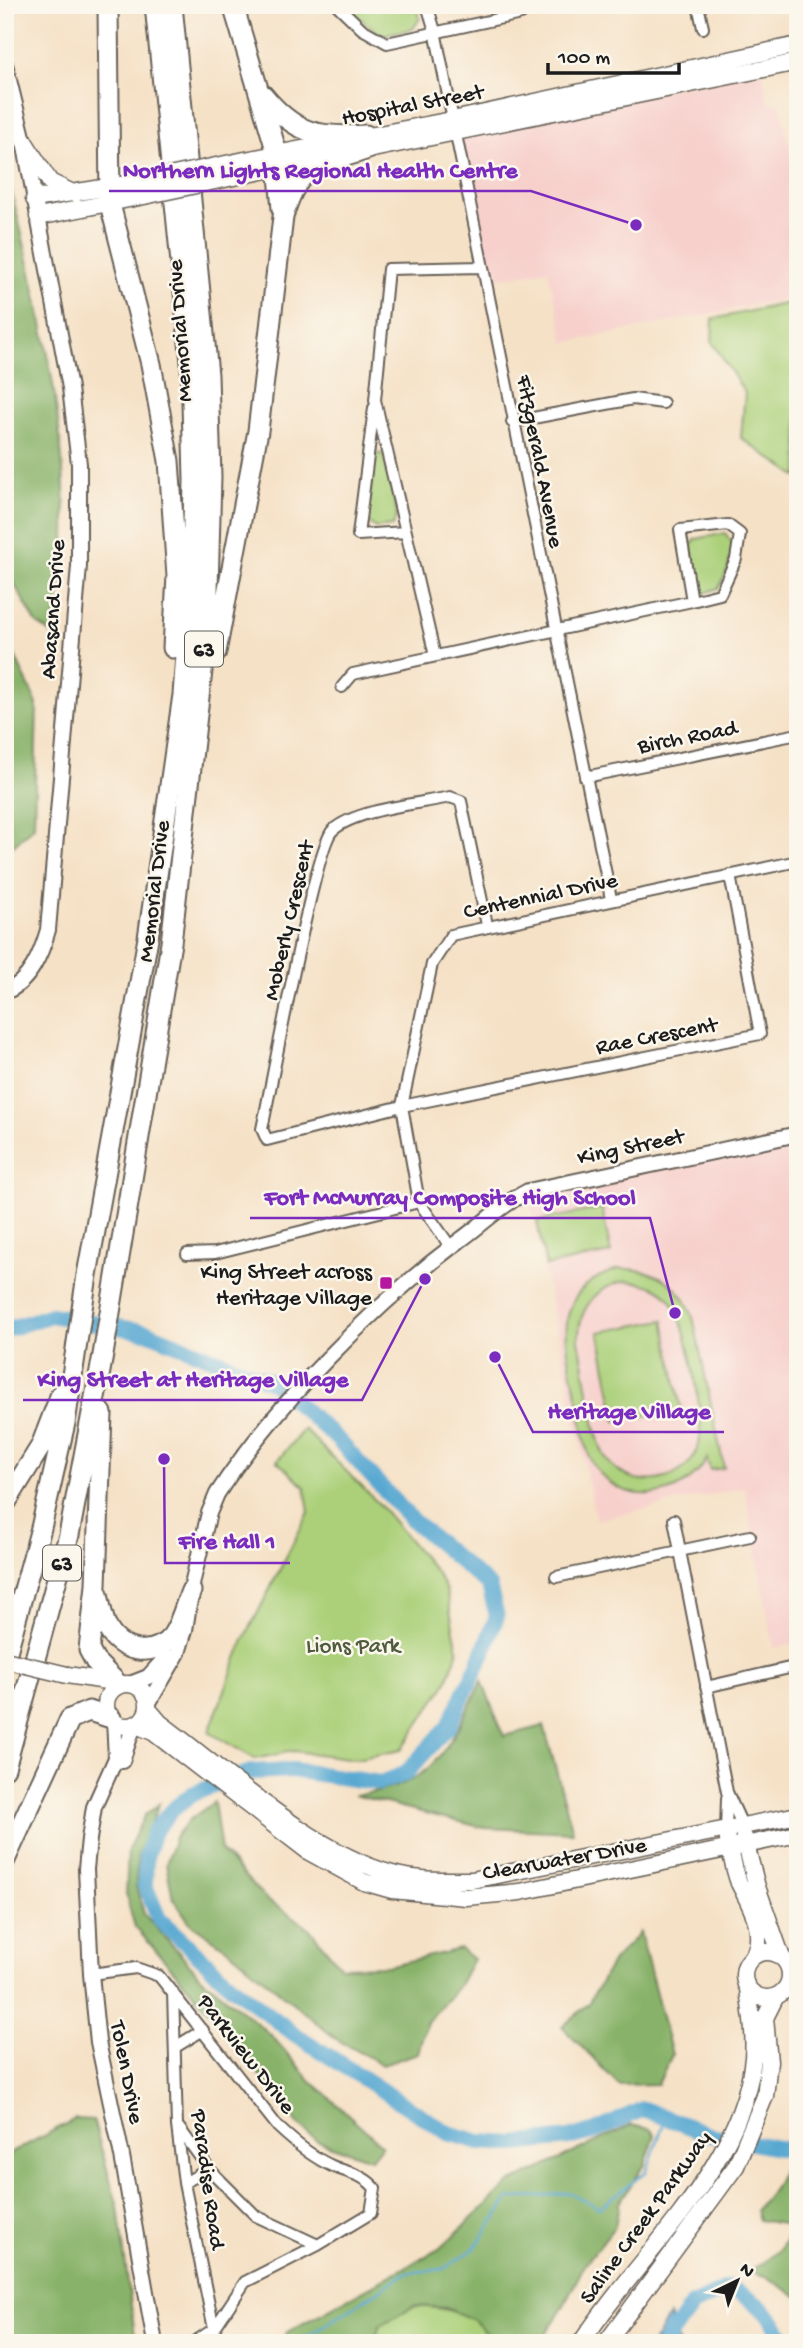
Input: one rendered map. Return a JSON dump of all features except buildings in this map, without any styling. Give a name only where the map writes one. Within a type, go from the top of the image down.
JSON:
[{"type":"highway","points":[[108,5],[109,196],[151,364],[169,461],[177,576],[163,834]]},
{"type":"highway","name":"Memorial Drive","points":[[5,1660],[60,1450],[87,1275],[148,938],[183,695],[192,574],[194,480],[191,362],[155,5]]},
{"type":"highway","name":"Memorial Drive","points":[[5,1768],[69,1535],[103,1355],[171,943],[207,627],[211,477],[208,375],[172,5]]},
{"type":"highway","points":[[187,805],[258,431],[283,218],[277,160],[233,5]]},
{"type":"highway","points":[[259,90],[280,116],[304,131],[367,142]]},
{"type":"highway","points":[[283,218],[298,178],[310,169],[367,142]]},
{"type":"highway","points":[[5,1504],[41,1446],[75,1354]]},
{"type":"highway","points":[[103,1355],[96,1586],[89,1650],[95,1661],[124,1683]]},
{"type":"highway","points":[[96,1586],[107,1627],[122,1645],[140,1651],[158,1648],[171,1636],[191,1591]]},
{"type":"highway","points":[[5,1860],[70,1719],[89,1711],[111,1714]]},
{"type":"main road","name":"Hospital Street","points":[[454,127],[798,45]]},
{"type":"main road","name":"Hospital Street","points":[[34,199],[75,194],[109,196],[367,142],[798,62]]},
{"type":"main road","points":[[23,141],[50,181],[75,194]]},
{"type":"main road","points":[[38,216],[109,196]]},
{"type":"main road","points":[[5,1660],[67,1675],[124,1683],[142,1690],[148,1706],[135,1725],[121,1725],[95,1691],[67,1675]]},
{"type":"main road","points":[[111,1714],[113,1690],[124,1683]]},
{"type":"main road","name":"Clearwater Drive","points":[[148,1706],[157,1728]]},
{"type":"main road","name":"Clearwater Drive","points":[[135,1725],[157,1728],[294,1832],[366,1865],[392,1874],[429,1880],[472,1880],[521,1872],[798,1815]]},
{"type":"main road","points":[[734,1829],[738,1847],[738,1881],[757,1923],[759,1946],[748,1960],[743,1975],[748,1989],[761,1997],[787,1988],[789,1962],[738,1847]]},
{"type":"main road","name":"Clearwater Drive","points":[[294,1832],[309,1852],[364,1882],[391,1890],[466,1897],[520,1892],[798,1834]]},
{"type":"main road","points":[[754,1955],[769,1952],[789,1962]]},
{"type":"main road","name":"Saline Creek Parkway","points":[[606,2343],[729,2179],[765,2096],[769,2062],[765,2018],[787,1988]]},
{"type":"main road","name":"Saline Creek Parkway","points":[[581,2343],[707,2174],[729,2137],[745,2097],[753,2056],[748,1989]]},
{"type":"street","points":[[337,5],[362,29],[387,43],[521,14],[534,5]]},
{"type":"street","name":"Fitzgerald Avenue","points":[[427,5],[435,31],[512,422],[611,899]]},
{"type":"street","points":[[698,5],[703,27]]},
{"type":"street","name":"Abasand Drive","points":[[5,64],[38,216],[76,427],[79,556],[48,930],[42,952],[32,969],[5,992]]},
{"type":"street","points":[[405,532],[358,535],[388,269],[482,267]]},
{"type":"street","points":[[512,422],[633,399],[663,403]]},
{"type":"street","points":[[375,400],[435,656]]},
{"type":"street","points":[[342,687],[353,674],[555,631],[692,601],[720,594],[736,559],[740,534],[728,525],[680,530],[692,601]]},
{"type":"street","name":"Birch Road","points":[[585,777],[798,734]]},
{"type":"street","name":"Moberly Crescent","points":[[402,1107],[267,1140],[262,1129],[311,895],[330,832],[347,819],[450,797],[461,801],[487,925]]},
{"type":"street","name":"Centennial Drive","points":[[450,1246],[419,1202],[402,1107],[432,964],[451,935],[487,925],[798,861]]},
{"type":"street","name":"Rae Crescent","points":[[402,1107],[760,1034],[730,875]]},
{"type":"street","name":"King Street","points":[[148,1706],[178,1653],[209,1513],[217,1494],[306,1385],[383,1305],[450,1246],[509,1200],[528,1191],[798,1134]]},
{"type":"street","points":[[187,1254],[215,1253],[419,1202]]},
{"type":"street","points":[[674,1520],[734,1829]]},
{"type":"street","points":[[556,1577],[750,1536]]},
{"type":"street","name":"King Street","points":[[124,1683],[148,1677],[164,1661],[187,1614]]},
{"type":"street","points":[[706,1688],[798,1666]]},
{"type":"street","name":"Tolen Drive","points":[[111,1714],[117,1739],[116,1758],[94,1807],[86,1869],[91,1974],[98,2042],[122,2156],[155,2343]]},
{"type":"street","name":"Tolen Drive","points":[[94,1807],[119,1769],[135,1725]]},
{"type":"street","points":[[727,1792],[734,1829]]},
{"type":"street","name":"Parkview Drive","points":[[91,1974],[145,1969],[159,1976],[278,2127],[296,2144],[331,2165],[370,2182],[375,2188],[371,2213],[318,2245]]},
{"type":"street","name":"Paradise Road","points":[[173,1992],[177,2046],[177,2126],[184,2183],[214,2329]]},
{"type":"street","points":[[177,2046],[203,2030]]},
{"type":"street","points":[[177,2126],[209,2169],[256,2216],[318,2245]]},
{"type":"street","points":[[184,2183],[209,2169]]},
{"type":"street","points":[[193,2343],[214,2329],[245,2282],[318,2245]]},
{"type":"shaded area","points":[[762,70],[768,103],[780,103],[795,174],[798,174],[798,296],[565,343],[548,270],[485,281],[455,134]]},
{"type":"shaded area","points":[[798,1134],[798,1643],[774,1648],[744,1487],[596,1520],[528,1191]]},
{"type":"green space","points":[[342,5],[416,5],[420,18],[413,29],[381,35]]},
{"type":"green space","points":[[5,166],[48,354],[61,449],[65,544],[53,634],[37,624],[5,568]]},
{"type":"green space","points":[[798,301],[798,477],[741,438],[745,393],[712,342],[713,319]]},
{"type":"green space","points":[[380,453],[384,455],[397,514],[393,526],[376,528],[367,521],[374,458]]},
{"type":"green space","points":[[725,533],[733,544],[728,569],[719,588],[705,593],[700,588],[690,547],[696,539]]},
{"type":"green space","points":[[5,634],[37,704],[34,826],[5,853]]},
{"type":"green space","points":[[602,1208],[611,1253],[546,1266],[537,1221]]},
{"type":"green space","points":[[619,1269],[644,1271],[665,1280],[688,1305],[693,1317],[724,1468],[710,1470],[707,1459],[697,1473],[683,1484],[652,1494],[619,1488],[605,1478],[593,1464],[585,1441],[569,1360],[567,1322],[571,1305],[581,1291],[596,1278]],"holes":[[[627,1281],[650,1286],[670,1299],[683,1327],[694,1372],[700,1417],[698,1448],[680,1471],[667,1478],[639,1480],[613,1467],[604,1455],[593,1417],[579,1341],[581,1319],[585,1309],[598,1294],[606,1288]]]},
{"type":"green space","points":[[664,1320],[681,1409],[616,1421],[599,1332]]},
{"type":"green space","name":"Lions Park","points":[[304,1429],[379,1504],[436,1572],[446,1590],[458,1651],[447,1682],[401,1750],[356,1759],[293,1751],[255,1759],[209,1732],[244,1640],[309,1512],[305,1487],[277,1461]]},
{"type":"green space","points":[[482,1681],[504,1736],[544,1726],[573,1832],[484,1828],[354,1795],[382,1791],[422,1773],[448,1744]]},
{"type":"green space","points":[[214,1802],[221,1851],[266,1899],[307,1926],[341,1967],[387,1966],[460,1949],[473,1959],[458,1987],[427,2022],[418,2053],[383,2065],[336,2039],[229,1950],[190,1923],[173,1898],[166,1864],[175,1837],[189,1820]]},
{"type":"green space","points":[[159,1804],[138,1856],[136,1886],[144,1914],[200,1976],[271,2035],[310,2080],[382,2145],[371,2159],[317,2141],[293,2119],[230,2035],[135,1927],[126,1896],[128,1850],[144,1816]]},
{"type":"green space","points":[[640,1932],[672,2055],[658,2084],[619,2085],[562,2027],[588,2004],[613,1961]]},
{"type":"green space","points":[[75,2119],[93,2120],[118,2207],[136,2343],[5,2343],[5,2156]]},
{"type":"green space","points":[[631,2125],[650,2129],[655,2135],[644,2166],[619,2203],[615,2226],[585,2264],[562,2309],[540,2343],[491,2343],[490,2337],[474,2320],[446,2308],[414,2306],[380,2326],[374,2340],[368,2343],[280,2343],[287,2332],[439,2249],[510,2183]]},
{"type":"green space","points":[[784,2167],[798,2167],[798,2297],[768,2278],[749,2272],[776,2253],[789,2233],[789,2225],[759,2220],[756,2210],[774,2188]]},
{"type":"green space","points":[[414,2306],[447,2310],[471,2318],[481,2324],[491,2343],[368,2343],[374,2340],[380,2326]]},
{"type":"water","points":[[669,2316],[679,2343],[653,2343]]},
{"type":"waterway","points":[[5,1330],[51,1315],[147,1332],[274,1383],[337,1439],[412,1520],[489,1586],[497,1616],[478,1665],[448,1727],[405,1774],[380,1783],[292,1770],[251,1772],[192,1794],[171,1811],[154,1831],[146,1857],[145,1885],[159,1919],[232,1986],[293,2033],[448,2133],[480,2142],[515,2144],[569,2138],[596,2131],[643,2109],[711,2135],[798,2152]]},
{"type":"waterway","points":[[297,2343],[406,2273],[443,2269],[473,2250],[509,2199],[571,2193],[599,2208],[646,2172],[666,2118]]},
{"type":"waterway","points":[[665,2343],[692,2305],[729,2288],[763,2310],[787,2343]]},
{"type":"place","name":"Northern Lights Regional Health Centre","points":[[636,225]]},
{"type":"place","name":"King Street at Heritage Village","points":[[425,1279]]},
{"type":"place","name":"King Street across Heritage Village","points":[[386,1283]]},
{"type":"place","name":"Fort McMurray Composite High School","points":[[675,1313]]},
{"type":"place","name":"Heritage Village","points":[[495,1357]]},
{"type":"place","name":"Fire Hall 1","points":[[164,1459]]}]
